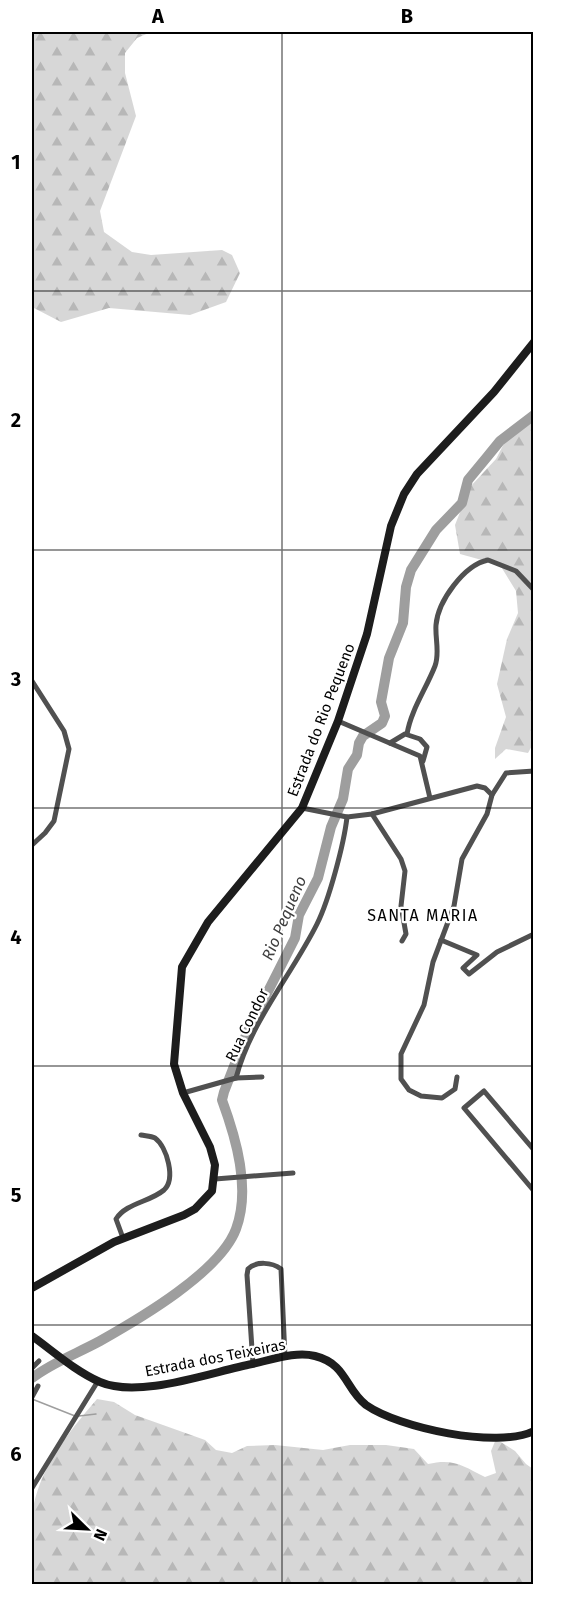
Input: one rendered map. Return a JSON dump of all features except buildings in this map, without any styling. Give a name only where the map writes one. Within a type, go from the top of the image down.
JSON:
[{"type":"street","name":"Estrada do Rio Pequeno","points":[[215,1179],[215,1165],[210,1147],[183,1093],[174,1064],[174,1042],[182,967],[186,956],[232,891],[302,808],[338,721],[368,634],[391,526],[404,494],[417,474],[494,392],[534,342]]},
{"type":"street","points":[[390,743],[407,734],[435,665],[438,653],[437,621],[446,596],[476,565],[488,560],[516,571],[534,590]]},
{"type":"street","points":[[32,681],[64,731],[69,749],[54,821],[32,845]]},
{"type":"street","points":[[338,721],[418,754],[423,761],[430,798]]},
{"type":"street","points":[[407,734],[426,743],[427,753],[423,761]]},
{"type":"street","points":[[457,1077],[455,1089],[442,1098],[421,1096],[409,1090],[400,1079],[401,1054],[421,1016],[441,940],[454,906],[462,860],[488,814],[492,795],[506,773],[534,771]]},
{"type":"street","points":[[302,808],[344,817],[372,814],[477,786],[485,788],[492,795]]},
{"type":"street","points":[[372,814],[401,859],[405,871],[401,906],[406,934],[402,941]]},
{"type":"street","name":"Rua Condor","points":[[234,1079],[264,1013],[317,924],[344,836],[344,817]]},
{"type":"street","points":[[441,940],[477,956],[463,968],[469,974],[497,952],[534,934]]},
{"type":"street","points":[[183,1093],[234,1079],[262,1077]]},
{"type":"street","points":[[534,1150],[484,1091],[464,1108],[534,1191]]},
{"type":"street","points":[[123,1238],[116,1219],[121,1212],[162,1192],[171,1177],[158,1141],[152,1136],[141,1135]]},
{"type":"street","points":[[32,1288],[123,1238],[195,1209],[212,1191],[215,1179],[293,1173]]},
{"type":"street","points":[[252,1364],[247,1275],[248,1269],[253,1265],[268,1264],[281,1269],[285,1357]]},
{"type":"street","name":"Estrada dos Teixeiras","points":[[32,1336],[98,1381],[116,1386],[131,1387],[166,1383],[302,1355],[326,1359],[338,1366],[366,1404],[396,1420],[481,1437],[516,1437],[534,1431]]},
{"type":"street","points":[[32,1368],[39,1361]]},
{"type":"street","points":[[32,1488],[98,1381]]},
{"type":"street","points":[[32,1396],[38,1386]]},
{"type":"green space","points":[[32,32],[151,32],[137,38],[125,53],[125,73],[136,116],[100,211],[104,232],[132,252],[151,255],[222,250],[232,255],[240,273],[226,302],[190,315],[109,308],[61,322],[32,307]]},
{"type":"green space","points":[[533,412],[534,742],[528,753],[506,749],[495,759],[495,748],[506,717],[497,684],[507,639],[518,613],[516,591],[500,565],[460,554],[455,525],[470,487],[496,459],[512,428]]},
{"type":"green space","points":[[97,1399],[114,1402],[135,1415],[205,1440],[216,1450],[232,1453],[247,1446],[275,1445],[323,1450],[350,1445],[386,1445],[414,1449],[428,1464],[452,1463],[464,1466],[485,1477],[496,1473],[491,1451],[496,1439],[515,1451],[533,1469],[531,1554],[533,1584],[32,1584],[30,1541],[35,1498],[56,1452]]},
{"type":"waterway","name":"Rio Pequeno","points":[[32,1378],[116,1332],[177,1293],[213,1262],[236,1229],[240,1214],[242,1181],[237,1147],[222,1100],[224,1092],[246,1035],[295,938],[299,915],[318,878],[331,827],[343,799],[348,769],[357,755],[359,743],[363,736],[382,723],[385,716],[381,702],[389,658],[403,623],[406,587],[411,570],[436,530],[462,503],[468,480],[500,441],[534,415]]},
{"type":"waterway","points":[[32,1399],[75,1416]]},
{"type":"waterway","points":[[79,1416],[96,1414]]},
{"type":"district","name":"SANTA MARIA","points":[[423,915]]}]
